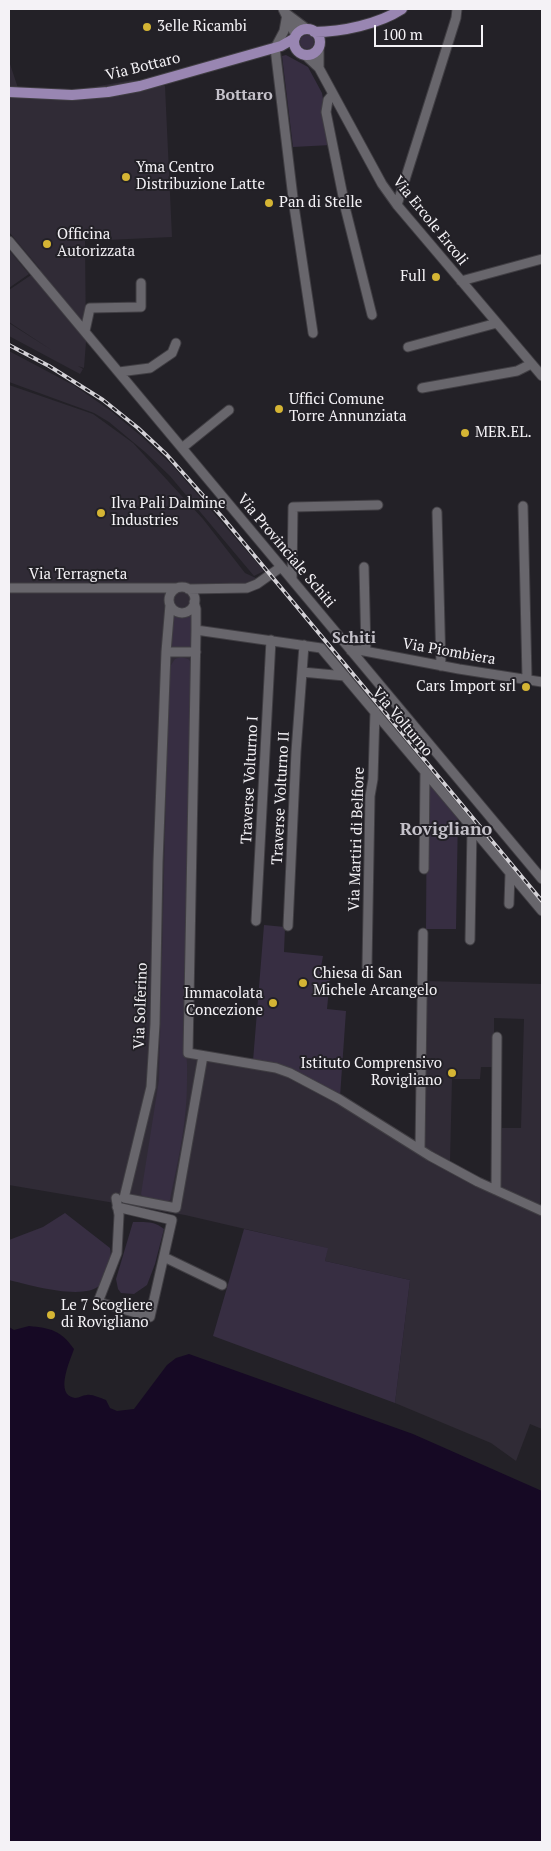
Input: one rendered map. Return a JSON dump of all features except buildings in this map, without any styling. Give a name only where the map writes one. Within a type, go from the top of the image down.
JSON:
[{"type":"main road","points":[[301,53],[295,47],[295,37],[300,31],[332,32],[383,19],[402,9]]},
{"type":"main road","points":[[311,30],[320,38],[319,45]]},
{"type":"main road","points":[[278,47],[313,54],[332,32]]},
{"type":"main road","name":"Via Bottaro","points":[[9,92],[72,95],[108,92],[140,86],[278,47],[295,37]]},
{"type":"street","points":[[397,205],[456,18],[457,9]]},
{"type":"street","points":[[285,11],[311,30]]},
{"type":"street","points":[[285,11],[295,37]]},
{"type":"street","points":[[285,11],[284,31],[278,47],[294,206],[313,333]]},
{"type":"street","name":"Via Ercole Ercoli","points":[[319,45],[319,68]]},
{"type":"street","name":"Via Ercole Ercoli","points":[[301,53],[319,68],[382,184],[397,205],[542,376]]},
{"type":"street","points":[[332,94],[328,100],[326,112],[346,211],[372,315]]},
{"type":"street","name":"Via Provinciale Schiti","points":[[9,241],[542,879]]},
{"type":"street","points":[[461,281],[542,258]]},
{"type":"street","points":[[85,331],[90,308],[141,307],[141,283]]},
{"type":"street","points":[[408,347],[496,323]]},
{"type":"street","points":[[119,372],[155,366],[160,360],[172,353],[176,343]]},
{"type":"street","points":[[422,388],[517,371],[531,364]]},
{"type":"street","points":[[182,448],[230,410]]},
{"type":"street","points":[[292,580],[293,507],[378,505]]},
{"type":"street","points":[[523,506],[528,678]]},
{"type":"street","points":[[437,512],[441,666]]},
{"type":"street","points":[[169,601],[175,588],[183,587],[204,590],[247,588],[281,567]]},
{"type":"street","points":[[364,567],[366,651]]},
{"type":"street","name":"Via Terragneta","points":[[9,588],[175,588]]},
{"type":"street","points":[[147,588],[169,601],[175,611],[183,612],[190,609],[194,600],[204,590]]},
{"type":"street","points":[[188,589],[196,609],[188,1053],[290,1072],[339,1099],[420,1149],[496,1190],[542,1211]]},
{"type":"street","name":"Via Solferino","points":[[169,601],[158,862],[155,1033],[150,1087],[124,1198],[176,1208],[203,1056]]},
{"type":"street","name":"Via Volturno","points":[[196,630],[322,648],[542,911]]},
{"type":"street","name":"Traverse Volturno I","points":[[256,921],[271,640]]},
{"type":"street","name":"Traverse Volturno II","points":[[288,926],[296,752],[304,645]]},
{"type":"street","name":"Via Piombiera","points":[[351,651],[366,651],[441,666],[528,678],[542,682]]},
{"type":"street","points":[[166,652],[196,652]]},
{"type":"street","points":[[302,672],[346,676]]},
{"type":"street","name":"Via Martiri di Belfiore","points":[[367,967],[370,796],[373,780],[374,711]]},
{"type":"street","points":[[424,869],[425,772]]},
{"type":"street","points":[[470,940],[472,828]]},
{"type":"street","points":[[509,904],[510,872]]},
{"type":"street","points":[[420,1149],[423,933]]},
{"type":"street","points":[[496,1190],[497,1037]]},
{"type":"street","points":[[117,1202],[172,1220],[164,1257],[150,1317],[98,1302],[117,1253],[117,1202]]},
{"type":"street","points":[[164,1257],[222,1285]]},
{"type":"shaded area","points":[[304,35],[310,35],[314,42],[310,49],[304,49],[300,45],[300,39]]},
{"type":"shaded area","points":[[286,55],[308,67],[322,93],[331,145],[293,147],[282,56]]},
{"type":"shaded area","points":[[9,61],[18,88],[82,89],[133,80],[165,86],[172,237],[85,241],[86,342],[84,368],[78,366],[83,369],[80,374],[9,336],[9,323],[53,351],[9,322],[9,290],[40,269],[9,232]]},
{"type":"shaded area","points":[[9,250],[29,274],[9,288]]},
{"type":"shaded area","points":[[9,351],[75,386],[111,411],[141,436],[172,465],[264,571],[254,576],[170,476],[109,422],[94,413],[9,382]]},
{"type":"shaded area","points":[[9,385],[93,414],[133,443],[203,519],[245,573],[258,579],[237,587],[193,587],[185,1052],[188,1056],[281,1074],[296,1079],[421,1154],[483,1188],[499,1188],[501,1128],[521,1128],[524,1019],[494,1018],[494,1067],[481,1067],[480,1079],[452,1079],[450,1163],[422,1147],[425,981],[542,984],[540,1213],[542,1214],[542,1429],[530,1424],[516,1461],[491,1443],[395,1403],[410,1280],[325,1261],[327,1248],[185,1215],[9,1185]]},
{"type":"shaded area","points":[[194,602],[196,652],[166,652],[172,608],[183,613],[190,609]]},
{"type":"shaded area","points":[[181,657],[188,659],[192,663],[185,1051],[187,1059],[187,1096],[177,1166],[170,1200],[165,1203],[143,1197],[141,1194],[159,1080],[169,668],[175,659]]},
{"type":"shaded area","points":[[427,778],[458,814],[456,929],[426,929]]},
{"type":"shaded area","points":[[264,925],[285,927],[284,952],[323,956],[321,967],[331,968],[327,1009],[346,1011],[340,1097],[253,1061]]},
{"type":"shaded area","points":[[65,1213],[110,1248],[110,1259],[100,1285],[92,1290],[69,1292],[9,1280],[9,1240],[43,1227]]},
{"type":"shaded area","points":[[133,1222],[153,1223],[164,1229],[155,1264],[147,1285],[134,1294],[121,1293],[116,1279]]},
{"type":"shaded area","points":[[244,1229],[328,1248],[325,1261],[410,1280],[395,1403],[213,1336]]},
{"type":"shaded area","points":[[29,1326],[43,1328],[60,1334],[74,1349],[64,1384],[65,1391],[69,1396],[75,1398],[91,1395],[106,1400],[110,1408],[117,1411],[134,1409],[167,1365],[176,1358],[189,1354],[413,1434],[542,1491],[542,1842],[9,1842],[9,1327],[14,1330]]},
{"type":"railway","points":[[9,345],[49,366],[103,400],[138,428],[167,455],[223,518],[542,901]]},
{"type":"place","name":"3elle Ricambi","points":[[147,27]]},
{"type":"place","name":"Yma Centro Distribuzione Latte","points":[[126,177]]},
{"type":"place","name":"Pan di Stelle","points":[[269,203]]},
{"type":"place","name":"Officina Autorizzata","points":[[47,244]]},
{"type":"place","name":"Full","points":[[436,277]]},
{"type":"place","name":"Uffici Comune Torre Annunziata","points":[[279,409]]},
{"type":"place","name":"MER.EL.","points":[[465,433]]},
{"type":"place","name":"Ilva Pali Dalmine Industries","points":[[101,513]]},
{"type":"place","name":"Cars Import srl","points":[[526,687]]},
{"type":"place","name":"Chiesa di San Michele Arcangelo","points":[[303,983]]},
{"type":"place","name":"Immacolata Concezione","points":[[273,1003]]},
{"type":"place","name":"Istituto Comprensivo Rovigliano","points":[[452,1073]]},
{"type":"place","name":"Le 7 Scogliere di Rovigliano","points":[[51,1315]]},
{"type":"district","name":"Bottaro","points":[[244,95]]},
{"type":"district","name":"Schiti","points":[[354,638]]},
{"type":"district","name":"Rovigliano","points":[[446,830]]}]
